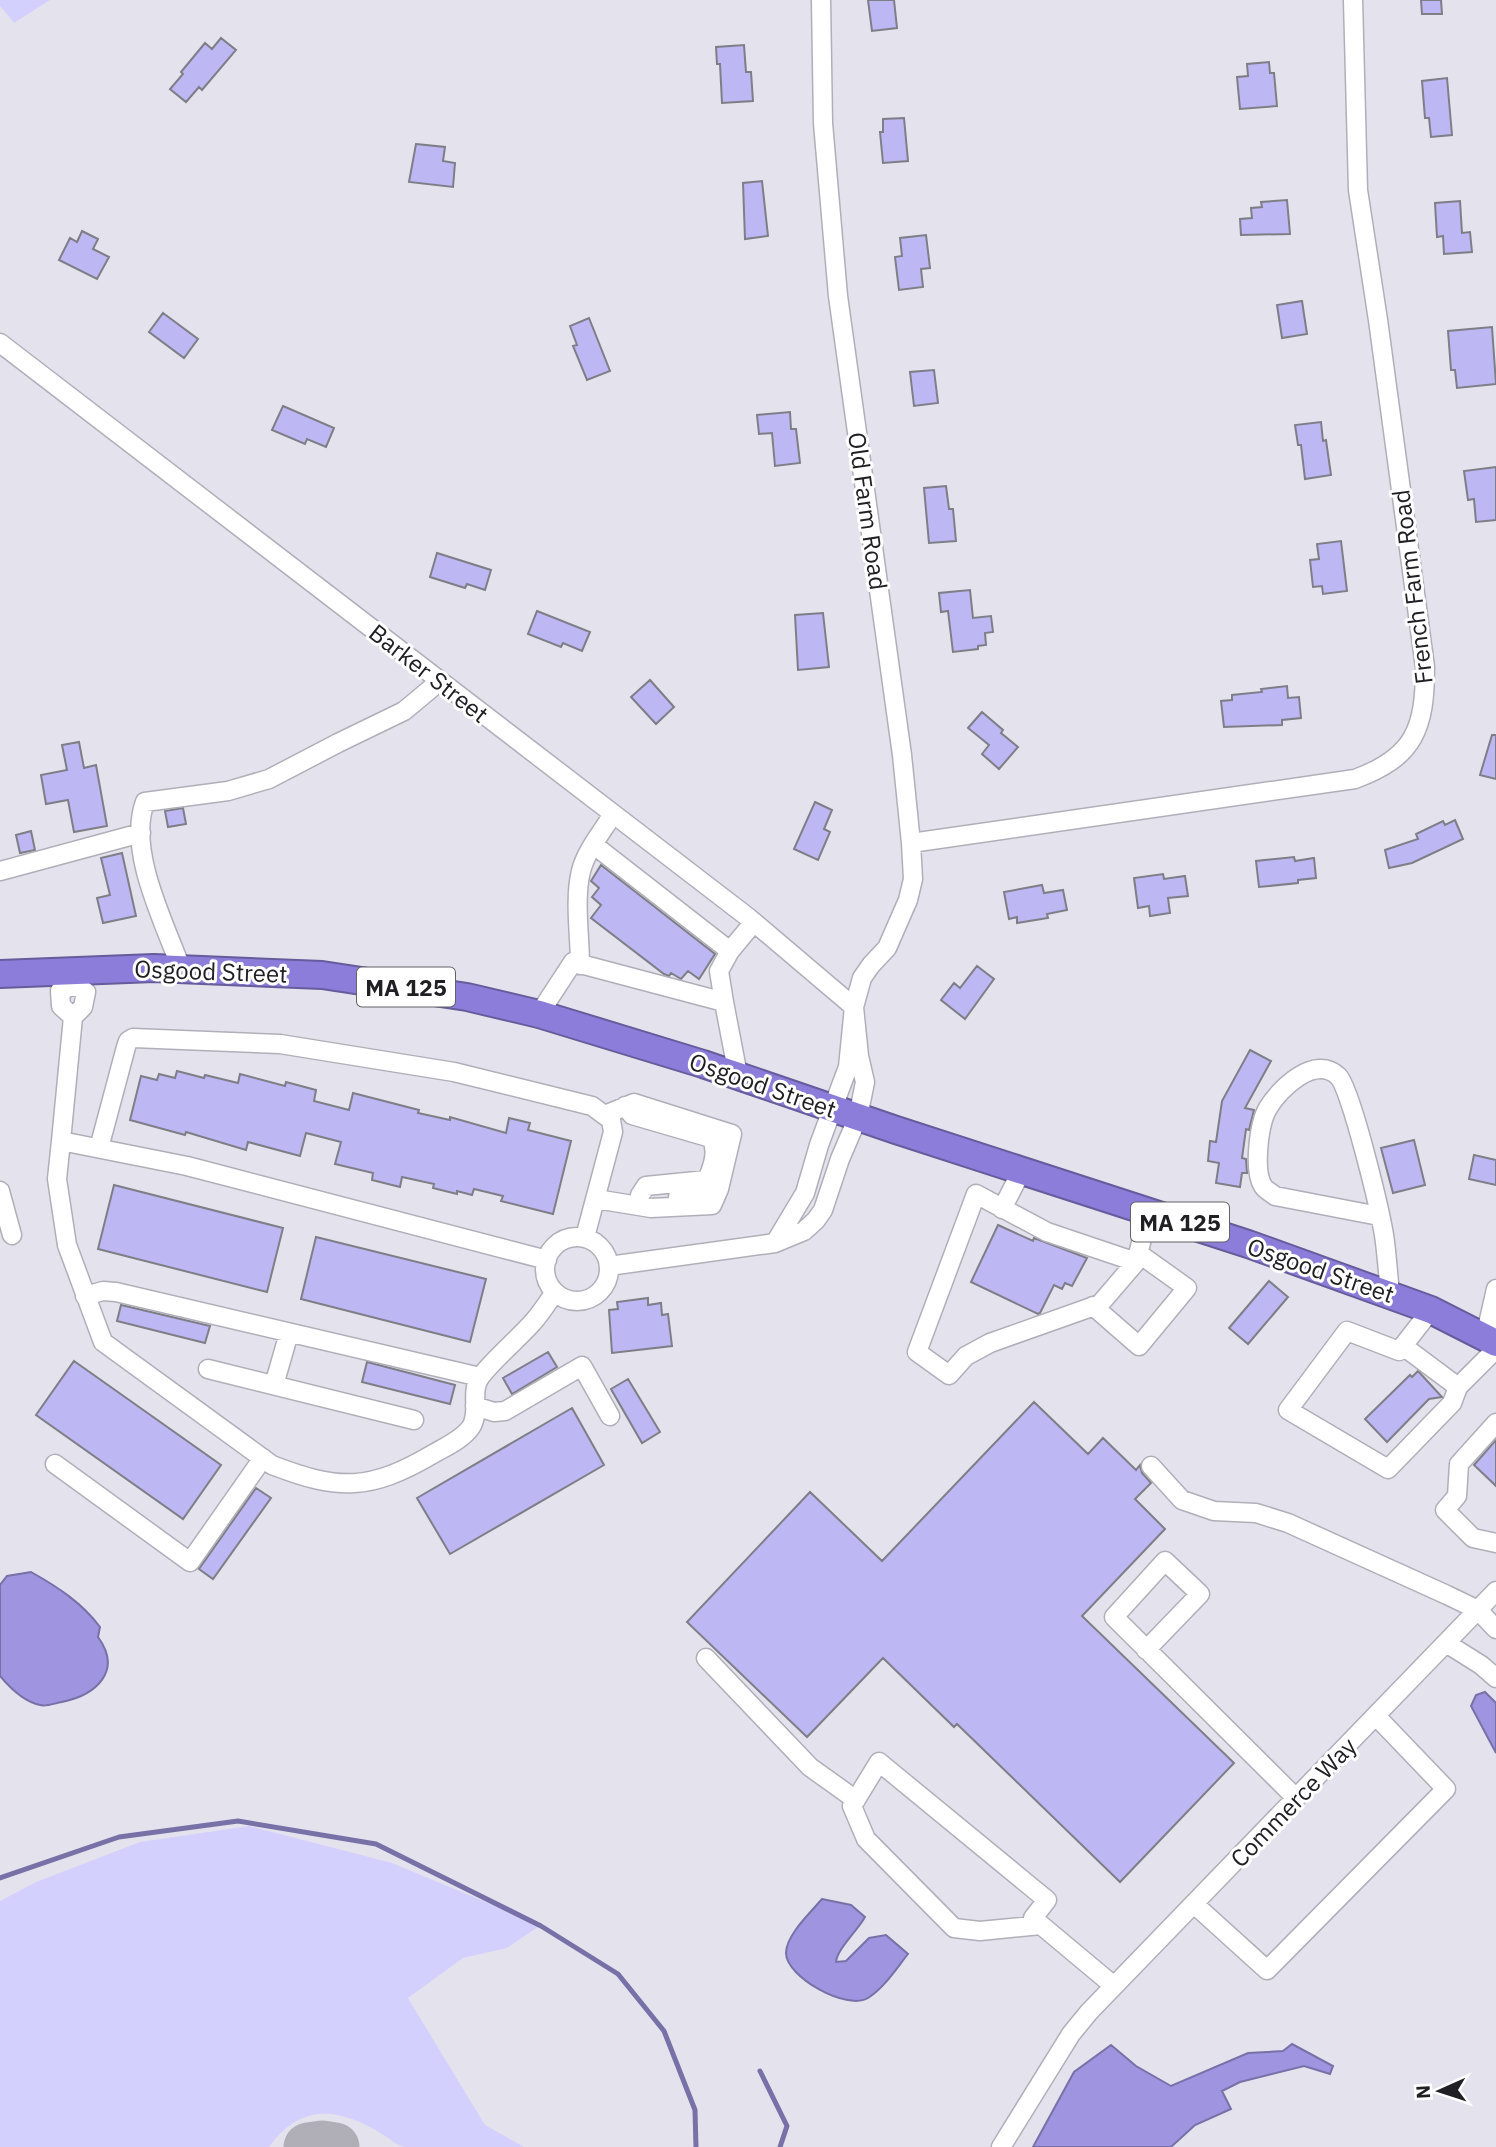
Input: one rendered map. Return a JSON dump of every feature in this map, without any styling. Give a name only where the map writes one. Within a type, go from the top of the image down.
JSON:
[{"type":"highway","name":"Osgood Street","points":[[0,974],[74,977],[181,968],[322,975],[467,997],[539,1014],[738,1075],[1390,1294],[1431,1310],[1492,1343]]},
{"type":"street","name":"Old Farm Road","points":[[821,0],[824,145],[838,296],[902,755],[913,879],[908,900],[887,948],[862,978],[854,1007]]},
{"type":"street","name":"French Farm Road","points":[[911,843],[1355,779],[1380,770],[1389,763],[1407,748],[1417,730],[1423,710],[1425,667],[1358,190],[1353,0]]},
{"type":"street","name":"Barker Street","points":[[0,343],[754,922],[854,1007]]},
{"type":"street","points":[[181,968],[151,889],[141,833],[140,817],[145,802],[228,791],[269,779],[404,711],[440,681]]},
{"type":"street","points":[[580,965],[578,902],[581,871],[614,814]]},
{"type":"street","points":[[0,871],[141,833]]},
{"type":"street","points":[[594,845],[730,951]]},
{"type":"street","points":[[738,1075],[719,971],[730,951],[754,922]]},
{"type":"street","points":[[539,1014],[573,962],[724,1002]]},
{"type":"street","points":[[74,977],[60,991],[61,1006],[73,1017],[57,1179],[67,1245],[103,1342],[263,1458],[324,1483],[356,1485],[384,1479],[412,1466],[460,1438],[471,1427],[475,1418],[476,1386],[480,1377],[535,1320],[555,1292]]},
{"type":"street","points":[[775,1243],[805,1193],[819,1145],[845,1113],[865,1082],[859,1056],[854,1007]]},
{"type":"street","points":[[609,1266],[775,1243],[803,1231],[823,1210],[840,1159],[854,1007]]},
{"type":"street","points":[[99,1148],[126,1047],[128,1041],[133,1038],[280,1044],[454,1072],[592,1106],[611,1119],[612,1132],[585,1237]]},
{"type":"street","points":[[1379,1216],[1275,1196],[1263,1187],[1257,1165],[1267,1109],[1285,1087],[1309,1071],[1326,1069],[1339,1076],[1353,1108],[1379,1216],[1390,1294]]},
{"type":"street","points":[[596,1199],[651,1208],[712,1205],[719,1189],[732,1134],[634,1103],[607,1114]]},
{"type":"street","points":[[617,1204],[623,1197],[640,1195],[651,1200],[699,1194],[715,1155],[711,1138],[632,1115],[625,1107]]},
{"type":"street","points":[[61,1141],[187,1166],[547,1260]]},
{"type":"street","points":[[1002,1209],[1022,1170]]},
{"type":"street","points":[[0,1191],[12,1235]]},
{"type":"street","points":[[1093,1306],[1139,1346],[1187,1289],[1137,1258],[1047,1232],[976,1194],[916,1352],[949,1374],[966,1356],[990,1343],[1093,1306],[1100,1304],[1137,1258],[1149,1212]]},
{"type":"street","points":[[585,1237],[603,1249],[609,1266],[607,1280],[594,1296],[574,1300],[555,1292],[546,1274],[547,1260],[555,1245],[564,1239],[585,1237]]},
{"type":"street","points":[[1431,1310],[1399,1351],[1347,1331],[1288,1410],[1388,1469],[1452,1403],[1458,1387],[1492,1343],[1496,1289]]},
{"type":"street","points":[[85,1296],[103,1291],[116,1292],[480,1377]]},
{"type":"street","points":[[275,1385],[289,1333]]},
{"type":"street","points":[[1403,1346],[1458,1387]]},
{"type":"street","points":[[475,1406],[494,1412],[505,1411],[582,1366],[610,1416]]},
{"type":"street","points":[[208,1369],[414,1420]]},
{"type":"street","points":[[1496,1423],[1459,1464],[1457,1496],[1445,1510],[1473,1538],[1496,1543]]},
{"type":"street","points":[[55,1464],[190,1562],[263,1458]]},
{"type":"street","points":[[1151,1466],[1182,1500],[1214,1511],[1256,1513],[1288,1523],[1359,1553],[1478,1611],[1496,1629]]},
{"type":"street","points":[[1146,1650],[1200,1594],[1165,1561],[1114,1617],[1146,1650],[1296,1798]]},
{"type":"street","name":"Commerce Way","points":[[1001,2147],[1051,2066],[1089,2012],[1496,1591]]},
{"type":"street","points":[[1447,1643],[1496,1678]]},
{"type":"street","points":[[706,1658],[810,1768],[856,1800]]},
{"type":"street","points":[[1194,1904],[1267,1970],[1446,1788],[1376,1716]]},
{"type":"street","points":[[1041,1925],[980,1931],[954,1928],[866,1839],[852,1806],[879,1762],[1047,1900],[1033,1918],[1114,1986]]},
{"type":"shaded area","points":[[0,0],[50,0],[14,23],[0,6]]},
{"type":"shaded area","points":[[31,1572],[69,1596],[93,1618],[100,1627],[98,1637],[108,1661],[107,1671],[95,1687],[74,1699],[45,1706],[23,1698],[0,1676],[0,1585],[7,1576]]},
{"type":"shaded area","points":[[1485,1692],[1496,1703],[1496,1753],[1471,1706],[1476,1695]]},
{"type":"shaded area","points":[[249,1826],[392,1863],[541,1925],[507,1948],[463,1958],[408,1998],[485,2125],[524,2147],[405,2147],[351,2119],[322,2114],[295,2122],[269,2147],[0,2147],[0,1901],[36,1882],[140,1842]]},
{"type":"shaded area","points":[[822,1899],[851,1905],[865,1917],[840,1951],[836,1962],[846,1961],[869,1938],[886,1935],[908,1954],[885,1984],[868,1998],[858,2001],[833,1996],[806,1981],[789,1962],[786,1953],[790,1939]]},
{"type":"shaded area","points":[[1292,2044],[1333,2066],[1330,2074],[1304,2066],[1240,2082],[1222,2091],[1231,2109],[1195,2125],[1171,2147],[1033,2147],[1074,2072],[1111,2045],[1136,2066],[1171,2086],[1248,2053],[1283,2051]]},
{"type":"building","points":[[868,0],[894,0],[897,28],[872,31]]},
{"type":"building","points":[[1421,0],[1441,0],[1442,14],[1422,14]]},
{"type":"building","points":[[221,38],[236,50],[202,90],[199,87],[186,102],[170,89],[205,43],[212,49]]},
{"type":"building","points":[[744,45],[746,72],[751,72],[753,101],[722,103],[720,64],[717,64],[716,47]]},
{"type":"building","points":[[1269,62],[1270,73],[1274,73],[1277,106],[1240,109],[1237,77],[1248,76],[1247,64]]},
{"type":"building","points":[[1447,78],[1452,135],[1431,137],[1429,118],[1425,118],[1422,81]]},
{"type":"building","points":[[904,118],[908,161],[883,163],[880,132],[883,132],[883,119]]},
{"type":"building","points":[[416,144],[445,147],[443,161],[455,163],[453,187],[409,182]]},
{"type":"building","points":[[762,181],[768,236],[745,239],[743,183]]},
{"type":"building","points":[[1287,200],[1290,234],[1241,235],[1240,219],[1252,218],[1251,208],[1262,207],[1261,202]]},
{"type":"building","points":[[1460,201],[1462,233],[1470,232],[1472,252],[1444,254],[1443,236],[1437,237],[1435,203]]},
{"type":"building","points":[[82,231],[98,239],[93,249],[109,257],[97,279],[59,260],[70,238],[77,242]]},
{"type":"building","points":[[926,235],[930,268],[921,269],[923,287],[899,290],[895,257],[902,256],[900,238]]},
{"type":"building","points":[[1302,301],[1307,334],[1282,338],[1277,305]]},
{"type":"building","points":[[163,313],[198,339],[184,358],[149,332]]},
{"type":"building","points":[[589,318],[610,371],[587,380],[573,346],[577,345],[570,326]]},
{"type":"building","points":[[1492,327],[1496,384],[1457,388],[1455,370],[1451,370],[1448,331]]},
{"type":"building","points":[[934,370],[938,403],[914,406],[910,372]]},
{"type":"building","points":[[283,406],[334,428],[326,447],[307,439],[305,444],[272,430]]},
{"type":"building","points":[[790,412],[791,429],[796,429],[800,463],[775,466],[772,433],[759,434],[757,415]]},
{"type":"building","points":[[1321,422],[1331,475],[1305,479],[1301,445],[1298,445],[1295,425]]},
{"type":"building","points":[[1496,467],[1496,520],[1476,522],[1474,499],[1468,500],[1464,471]]},
{"type":"building","points":[[946,486],[949,509],[953,509],[956,541],[929,543],[924,488]]},
{"type":"building","points":[[1341,541],[1347,591],[1323,594],[1322,586],[1313,587],[1310,560],[1319,559],[1317,544]]},
{"type":"building","points":[[437,553],[491,570],[485,590],[467,584],[465,588],[430,577]]},
{"type":"building","points":[[970,590],[973,618],[991,616],[993,632],[985,633],[986,645],[978,646],[978,649],[953,652],[948,611],[941,612],[939,593]]},
{"type":"building","points":[[537,611],[590,632],[582,651],[563,643],[561,647],[528,634]]},
{"type":"building","points":[[823,613],[829,667],[798,670],[795,615]]},
{"type":"building","points":[[650,680],[674,707],[656,724],[631,697]]},
{"type":"building","points":[[1287,686],[1288,698],[1299,697],[1301,718],[1282,720],[1282,725],[1224,727],[1221,701],[1232,700],[1232,695]]},
{"type":"building","points":[[982,712],[1018,747],[999,769],[982,754],[989,745],[968,728]]},
{"type":"building","points":[[1492,735],[1496,735],[1496,779],[1480,775]]},
{"type":"building","points":[[79,742],[84,768],[96,765],[107,826],[74,832],[68,800],[46,804],[41,775],[67,770],[62,745]]},
{"type":"building","points":[[815,802],[832,810],[824,829],[830,832],[818,860],[794,849]]},
{"type":"building","points":[[183,808],[186,824],[168,827],[165,811]]},
{"type":"building","points":[[1455,820],[1463,839],[1412,863],[1389,868],[1385,850],[1418,839],[1416,834],[1443,821],[1445,825]]},
{"type":"building","points":[[31,831],[35,850],[20,853],[16,835]]},
{"type":"building","points":[[122,853],[136,916],[103,923],[97,898],[110,895],[101,858]]},
{"type":"building","points":[[1294,857],[1295,861],[1314,858],[1316,878],[1298,880],[1298,883],[1259,887],[1256,861]]},
{"type":"building","points":[[601,865],[715,954],[699,979],[688,971],[681,979],[671,973],[669,976],[664,974],[591,918],[601,905],[592,897],[599,888],[591,881]]},
{"type":"building","points":[[1163,874],[1164,879],[1185,876],[1188,896],[1168,898],[1170,913],[1150,916],[1149,906],[1138,908],[1134,878]]},
{"type":"building","points":[[1042,885],[1044,893],[1063,890],[1067,910],[1047,914],[1048,918],[1017,923],[1017,917],[1009,919],[1004,892]]},
{"type":"building","points":[[977,966],[994,979],[965,1019],[941,1000],[954,983],[960,988]]},
{"type":"building","points":[[1250,1050],[1271,1061],[1245,1108],[1254,1110],[1249,1130],[1246,1129],[1242,1158],[1246,1159],[1247,1173],[1242,1173],[1240,1187],[1216,1183],[1219,1163],[1208,1161],[1210,1141],[1216,1142],[1222,1101]]},
{"type":"building","points":[[177,1071],[238,1083],[240,1074],[285,1086],[286,1082],[316,1090],[314,1101],[349,1110],[353,1093],[419,1110],[418,1113],[450,1120],[450,1117],[506,1133],[509,1118],[530,1123],[528,1130],[571,1141],[553,1214],[501,1201],[503,1196],[474,1189],[472,1195],[457,1191],[457,1194],[433,1188],[434,1184],[402,1177],[400,1187],[372,1180],[373,1173],[335,1164],[341,1142],[306,1133],[300,1156],[248,1142],[246,1150],[186,1132],[185,1135],[130,1120],[141,1076],[157,1080],[159,1074],[175,1078]]},
{"type":"building","points":[[1414,1140],[1425,1185],[1393,1193],[1381,1148]]},
{"type":"building","points":[[1474,1155],[1496,1160],[1496,1185],[1469,1179]]},
{"type":"building","points":[[114,1185],[283,1228],[267,1292],[98,1249]]},
{"type":"building","points":[[998,1225],[1033,1241],[1034,1238],[1087,1258],[1072,1286],[1065,1283],[1062,1289],[1054,1285],[1038,1314],[971,1282]]},
{"type":"building","points":[[316,1237],[486,1279],[470,1342],[301,1299]]},
{"type":"building","points":[[1269,1281],[1288,1297],[1248,1344],[1229,1328]]},
{"type":"building","points":[[648,1298],[648,1305],[661,1303],[662,1315],[668,1314],[672,1346],[612,1353],[609,1310],[618,1309],[617,1302]]},
{"type":"building","points":[[121,1305],[210,1326],[205,1343],[117,1321]]},
{"type":"building","points":[[548,1352],[557,1367],[512,1394],[503,1378]]},
{"type":"building","points":[[74,1361],[221,1465],[183,1519],[36,1415]]},
{"type":"building","points":[[367,1362],[455,1385],[450,1404],[362,1382]]},
{"type":"building","points":[[1418,1371],[1442,1397],[1429,1399],[1387,1442],[1365,1419],[1410,1375],[1412,1377]]},
{"type":"building","points":[[628,1379],[660,1432],[642,1443],[611,1389]]},
{"type":"building","points":[[1034,1402],[1088,1454],[1103,1438],[1136,1470],[1140,1465],[1142,1473],[1151,1483],[1135,1499],[1165,1529],[1082,1616],[1234,1763],[1120,1882],[957,1724],[954,1727],[883,1658],[807,1737],[687,1622],[810,1492],[882,1561]]},
{"type":"building","points":[[572,1408],[604,1465],[450,1554],[417,1498]]},
{"type":"building","points":[[1496,1440],[1496,1486],[1474,1465]]},
{"type":"building","points":[[256,1488],[271,1498],[213,1579],[199,1569]]},
{"type":"waterway","points":[[0,1878],[119,1837],[238,1821],[376,1844],[541,1926],[618,1974],[664,2031],[695,2110],[696,2147]]},
{"type":"waterway","points":[[760,2071],[787,2126],[780,2147]]},
{"type":"taxiway","points":[[308,2147],[335,2147]]}]
